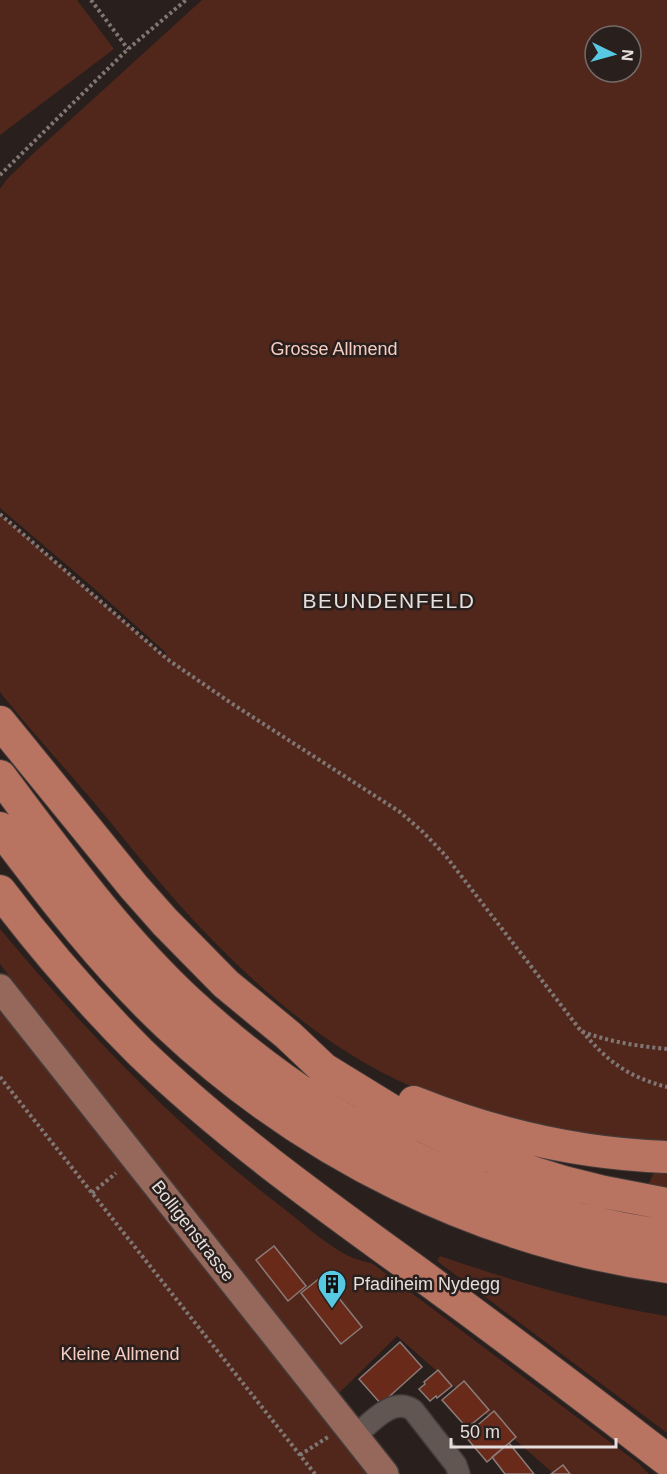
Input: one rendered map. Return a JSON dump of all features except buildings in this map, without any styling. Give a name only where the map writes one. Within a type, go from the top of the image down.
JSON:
[{"type":"highway","points":[[0,722],[165,922],[226,984],[288,1035],[324,1069],[403,1117],[466,1147],[525,1170],[564,1182],[667,1204]]},
{"type":"highway","points":[[0,776],[74,872],[148,960],[197,1008],[277,1075],[375,1138],[479,1186],[534,1205],[592,1221],[667,1236]]},
{"type":"highway","points":[[0,828],[86,938],[167,1024],[259,1101],[308,1134],[419,1195],[469,1216],[585,1252],[667,1268]]},
{"type":"highway","points":[[0,891],[57,962],[105,1015],[140,1052],[200,1106],[318,1200],[667,1460]]},
{"type":"highway","points":[[288,1035],[381,1087],[472,1123],[566,1146],[667,1157]]},
{"type":"main road","name":"Bolligenstrasse","points":[[0,988],[385,1474]]},
{"type":"lane","points":[[351,1431],[390,1408],[406,1406],[413,1410],[442,1447],[456,1465],[459,1474]]},
{"type":"path","points":[[91,0],[128,49]]},
{"type":"path","points":[[0,175],[128,49],[186,0]]},
{"type":"path","points":[[0,514],[167,659],[400,812],[445,855],[581,1031],[602,1054],[622,1070],[667,1087]]},
{"type":"path","points":[[581,1031],[597,1038],[667,1049]]},
{"type":"path","points":[[0,1077],[315,1474]]},
{"type":"path","points":[[92,1192],[135,1158]]},
{"type":"path","points":[[300,1455],[351,1431]]},
{"type":"green space","points":[[0,0],[77,0],[114,49],[0,135]]},
{"type":"green space","name":"Grosse Allmend","points":[[202,0],[667,0],[667,1141],[594,1134],[485,1112],[416,1088],[383,1073],[325,1038],[271,996],[198,925],[164,888],[0,692],[0,514],[167,658],[165,652],[96,590],[0,508],[0,189],[8,178]]},
{"type":"green space","points":[[0,929],[65,1004],[132,1074],[166,1108],[239,1173],[334,1248],[373,1264],[638,1463],[649,1474],[554,1474],[397,1336],[334,1398],[0,964]]},
{"type":"green space","name":"Kleine Allmend","points":[[0,1007],[27,1041],[366,1474],[0,1474]]},
{"type":"green space","points":[[658,1164],[667,1164],[667,1188],[648,1185]]},
{"type":"green space","points":[[440,1256],[552,1291],[667,1316],[667,1433],[437,1261]]},
{"type":"place","name":"Pfadiheim Nydegg","points":[[332,1310]]},
{"type":"district","name":"BEUNDENFELD","points":[[389,600]]}]
